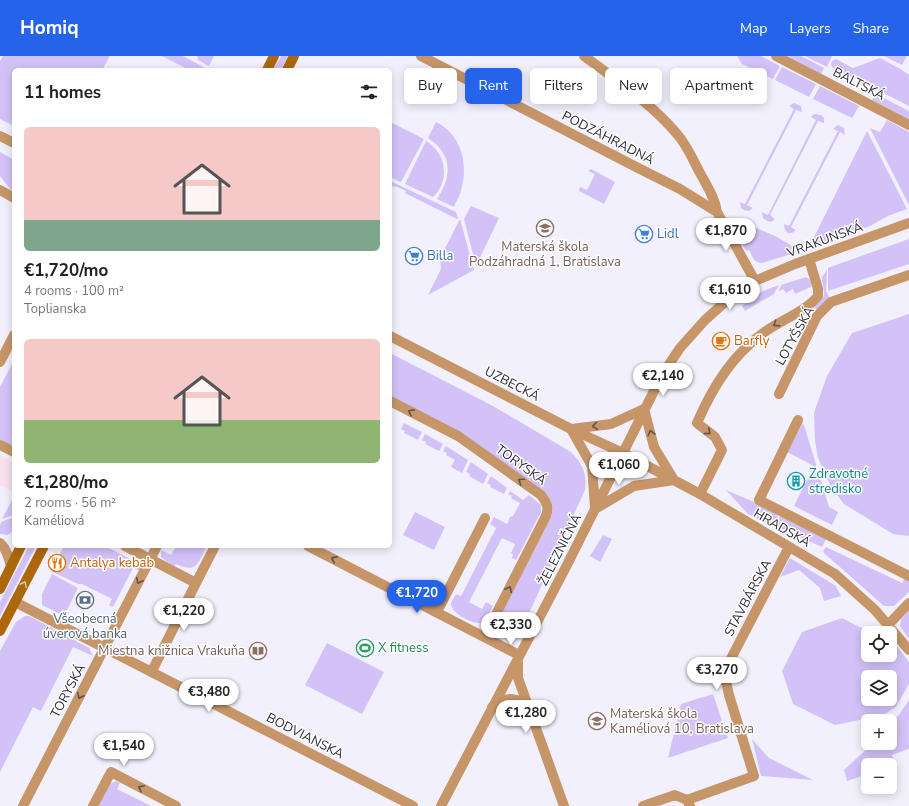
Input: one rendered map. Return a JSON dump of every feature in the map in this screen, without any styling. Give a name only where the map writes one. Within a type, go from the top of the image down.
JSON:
[{"type":"main road","points":[[268,68],[274,56]]},
{"type":"main road","points":[[288,68],[294,56]]},
{"type":"main road","points":[[0,589],[21,548]]},
{"type":"main road","points":[[0,631],[43,548]]},
{"type":"street","name":"PODZÁHRADNÁ","points":[[422,56],[680,189],[717,212]]},
{"type":"street","name":"PODZÁHRADNÁ","points":[[584,56],[612,76],[651,108],[678,135],[686,146],[708,187],[716,204],[717,212],[755,281]]},
{"type":"street","name":"BALTSKÁ","points":[[776,56],[909,125]]},
{"type":"street","points":[[0,136],[12,142]]},
{"type":"street","points":[[0,190],[12,197]]},
{"type":"street","name":"VRAKUNSKÁ","points":[[623,453],[662,375],[680,348],[718,306],[755,281],[809,259],[909,223]]},
{"type":"street","points":[[700,494],[722,450],[715,438],[697,424],[715,386],[727,368],[742,351],[768,330],[815,300],[818,293],[809,259]]},
{"type":"street","name":"LOTYŠSKÁ","points":[[779,394],[817,316],[829,304],[909,275]]},
{"type":"street","name":"UZBECKÁ","points":[[392,337],[571,429],[623,453]]},
{"type":"street","points":[[0,362],[12,339]]},
{"type":"street","name":"TORYSKÁ","points":[[392,402],[458,436],[541,495],[547,503],[548,510],[546,516],[485,636]]},
{"type":"street","points":[[644,409],[654,447],[674,480],[634,486],[595,509],[592,466],[571,429],[611,424],[644,409]]},
{"type":"street","points":[[798,420],[759,500],[909,576]]},
{"type":"street","points":[[0,444],[12,451]]},
{"type":"street","name":"HRADSKÁ","points":[[623,453],[700,494],[835,574],[858,593],[889,624],[909,650]]},
{"type":"street","name":"ŽELEZNIČNÁ","points":[[441,806],[623,453]]},
{"type":"street","points":[[437,612],[485,518]]},
{"type":"street","points":[[0,543],[8,555],[11,567]]},
{"type":"street","points":[[129,548],[196,583]]},
{"type":"street","name":"TORYSKÁ","points":[[23,806],[106,648],[156,548]]},
{"type":"street","points":[[152,671],[214,548]]},
{"type":"street","points":[[312,548],[485,636],[519,656],[517,675],[564,806]]},
{"type":"street","name":"STAVBÁRSKA","points":[[643,806],[675,795],[688,803],[754,776],[729,695],[724,672],[789,548]]},
{"type":"street","name":"BODVIANSKA","points":[[15,602],[152,671],[412,806]]},
{"type":"street","points":[[889,624],[909,603]]},
{"type":"street","points":[[492,707],[501,701],[510,699],[527,704]]},
{"type":"street","points":[[93,806],[111,772],[176,806]]},
{"type":"shaded area","points":[[3,56],[110,56],[103,68],[12,68],[12,125],[0,119],[0,61]]},
{"type":"shaded area","points":[[162,56],[183,56],[205,68],[185,68]]},
{"type":"shaded area","points":[[197,56],[214,56],[209,66],[198,60]]},
{"type":"shaded area","points":[[281,56],[288,56],[282,68],[274,68]]},
{"type":"shaded area","points":[[737,56],[761,56],[780,66],[773,79],[767,76],[767,68],[750,68],[742,64]]},
{"type":"shaded area","points":[[788,56],[801,56],[824,68],[821,74]]},
{"type":"shaded area","points":[[805,56],[832,56],[827,67]]},
{"type":"shaded area","points":[[884,56],[907,56],[902,65]]},
{"type":"shaded area","points":[[880,58],[909,75],[909,106],[832,67],[831,64],[832,61],[836,59],[853,68]]},
{"type":"shaded area","points":[[782,67],[816,84],[809,97],[775,80]]},
{"type":"shaded area","points":[[820,86],[859,106],[852,118],[813,99]]},
{"type":"shaded area","points":[[876,94],[909,111],[909,119],[872,100]]},
{"type":"shaded area","points":[[794,103],[801,106],[802,112],[796,110],[747,205],[753,208],[749,211],[744,210],[741,208],[740,202],[745,204],[794,109],[789,106]]},
{"type":"shaded area","points":[[814,114],[821,115],[824,118],[824,123],[818,121],[770,215],[775,219],[771,222],[767,221],[763,218],[762,212],[768,215],[816,120],[811,117]]},
{"type":"shaded area","points":[[887,120],[909,132],[909,205],[870,128],[880,132]]},
{"type":"shaded area","points":[[436,122],[445,127],[452,134],[461,151],[463,160],[463,180],[460,194],[454,207],[437,199],[445,182],[448,166],[442,151],[428,138]]},
{"type":"shaded area","points":[[392,123],[424,139],[401,182],[392,178]]},
{"type":"shaded area","points":[[838,125],[844,128],[845,135],[840,132],[791,227],[796,230],[792,233],[788,233],[785,230],[784,224],[789,226],[838,131],[833,129]]},
{"type":"shaded area","points":[[867,131],[907,209],[888,216],[870,226],[809,247]]},
{"type":"shaded area","points":[[426,141],[433,146],[438,153],[444,168],[442,183],[433,197],[405,184]]},
{"type":"shaded area","points":[[0,152],[12,159],[12,191],[0,176]]},
{"type":"shaded area","points":[[591,169],[615,182],[604,204],[579,191],[580,187],[587,190],[595,174],[588,171]]},
{"type":"shaded area","points":[[392,182],[456,212],[458,218],[457,219],[405,193],[406,191],[395,186],[392,186]]},
{"type":"shaded area","points":[[471,206],[499,218],[476,266],[464,219]]},
{"type":"shaded area","points":[[460,219],[474,270],[428,295],[441,269],[440,258]]},
{"type":"shaded area","points":[[736,219],[775,236],[801,251],[759,263],[754,259],[749,250],[746,251],[732,225],[733,221]]},
{"type":"shaded area","points":[[909,239],[909,264],[828,291],[828,268]]},
{"type":"shaded area","points":[[827,270],[826,291],[830,299],[819,310],[811,306],[823,297],[824,291],[822,277]]},
{"type":"shaded area","points":[[806,277],[810,281],[811,287],[795,294],[793,289],[786,293],[783,289],[780,291],[779,290],[781,285]]},
{"type":"shaded area","points":[[779,285],[774,294],[745,311],[742,306],[763,291]]},
{"type":"shaded area","points":[[909,314],[909,536],[893,534],[844,504],[831,487],[818,458],[815,441],[814,413],[827,376],[852,333]]},
{"type":"shaded area","points":[[392,354],[493,406],[571,452],[579,461],[585,473],[585,490],[521,631],[514,638],[508,639],[502,637],[497,623],[551,517],[551,501],[545,493],[392,397]]},
{"type":"shaded area","points":[[12,364],[12,446],[0,440],[0,387]]},
{"type":"shaded area","points":[[404,423],[422,432],[418,440],[404,433],[405,431],[401,429]]},
{"type":"shaded area","points":[[802,424],[804,425],[829,507],[838,512],[832,525],[794,506],[814,466],[787,452]]},
{"type":"shaded area","points":[[425,434],[443,444],[439,451],[425,444],[426,442],[422,440]]},
{"type":"shaded area","points":[[446,446],[468,460],[462,473],[451,467],[455,460],[446,455],[447,453],[443,451]]},
{"type":"shaded area","points":[[0,455],[12,462],[12,491],[0,485]]},
{"type":"shaded area","points":[[471,462],[488,474],[483,484],[469,476],[470,474],[466,472]]},
{"type":"shaded area","points":[[491,476],[507,488],[504,494],[490,487],[491,485],[487,483]]},
{"type":"shaded area","points":[[726,490],[754,502],[778,515],[772,526],[748,514]]},
{"type":"shaded area","points":[[510,491],[523,500],[529,495],[541,505],[541,512],[516,560],[512,558],[513,554],[511,553],[515,544],[502,538],[469,602],[482,609],[486,602],[493,606],[485,621],[479,623],[469,621],[463,618],[451,607],[451,603],[456,594],[461,596],[496,528],[490,524],[494,517],[507,524],[520,503],[511,498],[512,496],[508,494]]},
{"type":"shaded area","points":[[12,500],[12,516],[2,519]]},
{"type":"shaded area","points":[[415,512],[445,527],[434,550],[403,535]]},
{"type":"shaded area","points":[[780,516],[826,539],[822,547],[775,526]]},
{"type":"shaded area","points":[[12,518],[11,533],[7,535],[0,534],[1,522]]},
{"type":"shaded area","points":[[603,535],[612,539],[600,562],[590,556]]},
{"type":"shaded area","points":[[826,547],[902,583],[905,577],[909,580],[909,592],[894,606],[884,606],[824,553],[823,551]]},
{"type":"shaded area","points":[[28,548],[35,548],[0,616],[0,602]]},
{"type":"shaded area","points":[[63,548],[109,548],[140,564],[140,571],[133,568],[113,607],[109,605],[112,599],[51,571]]},
{"type":"shaded area","points":[[175,548],[206,548],[199,562],[193,567],[188,568],[176,564],[174,566],[161,557],[161,550],[171,555]]},
{"type":"shaded area","points":[[790,558],[836,586],[841,596],[824,601],[820,588],[799,570],[780,577]]},
{"type":"shaded area","points":[[52,574],[78,588],[64,616],[42,605],[42,594]]},
{"type":"shaded area","points":[[909,610],[909,639],[900,626],[901,620]]},
{"type":"shaded area","points":[[25,616],[30,616],[89,648],[93,656],[73,647],[41,711],[33,707],[0,772],[0,651],[16,622]]},
{"type":"shaded area","points":[[842,618],[861,628],[861,662],[897,662],[897,646],[909,662],[909,684],[897,705],[897,670],[861,670],[861,706],[897,706],[885,714],[861,714],[861,720],[835,725],[793,704],[782,671],[802,632]]},
{"type":"shaded area","points":[[327,643],[384,672],[362,714],[305,685]]},
{"type":"shaded area","points":[[713,694],[728,738],[668,758],[681,704]]},
{"type":"shaded area","points":[[909,700],[909,749],[892,755],[893,758],[861,758],[861,776],[847,781],[844,770],[865,750],[897,750],[898,716]]},
{"type":"shaded area","points":[[752,739],[769,758],[813,780],[761,776]]},
{"type":"shaded area","points":[[116,781],[120,783],[117,789],[151,806],[97,806],[107,785]]},
{"type":"place","name":"Materská škola Podzáhradná 1, Bratislava","points":[[545,228]]},
{"type":"place","name":"Lidl","points":[[644,234]]},
{"type":"place","name":"Billa","points":[[414,256]]},
{"type":"place","name":"Barfly","points":[[721,341]]},
{"type":"place","name":"Zdravotné stredisko","points":[[796,481]]},
{"type":"place","name":"Antalya kebab","points":[[57,563]]},
{"type":"place","name":"Všeobecná úverová banka","points":[[85,600]]},
{"type":"place","name":"X fitness","points":[[365,648]]},
{"type":"place","name":"Miestna knižnica Vrakuňa","points":[[258,651]]},
{"type":"place","name":"Materská škola Kaméliová 10, Bratislava","points":[[597,721]]}]
